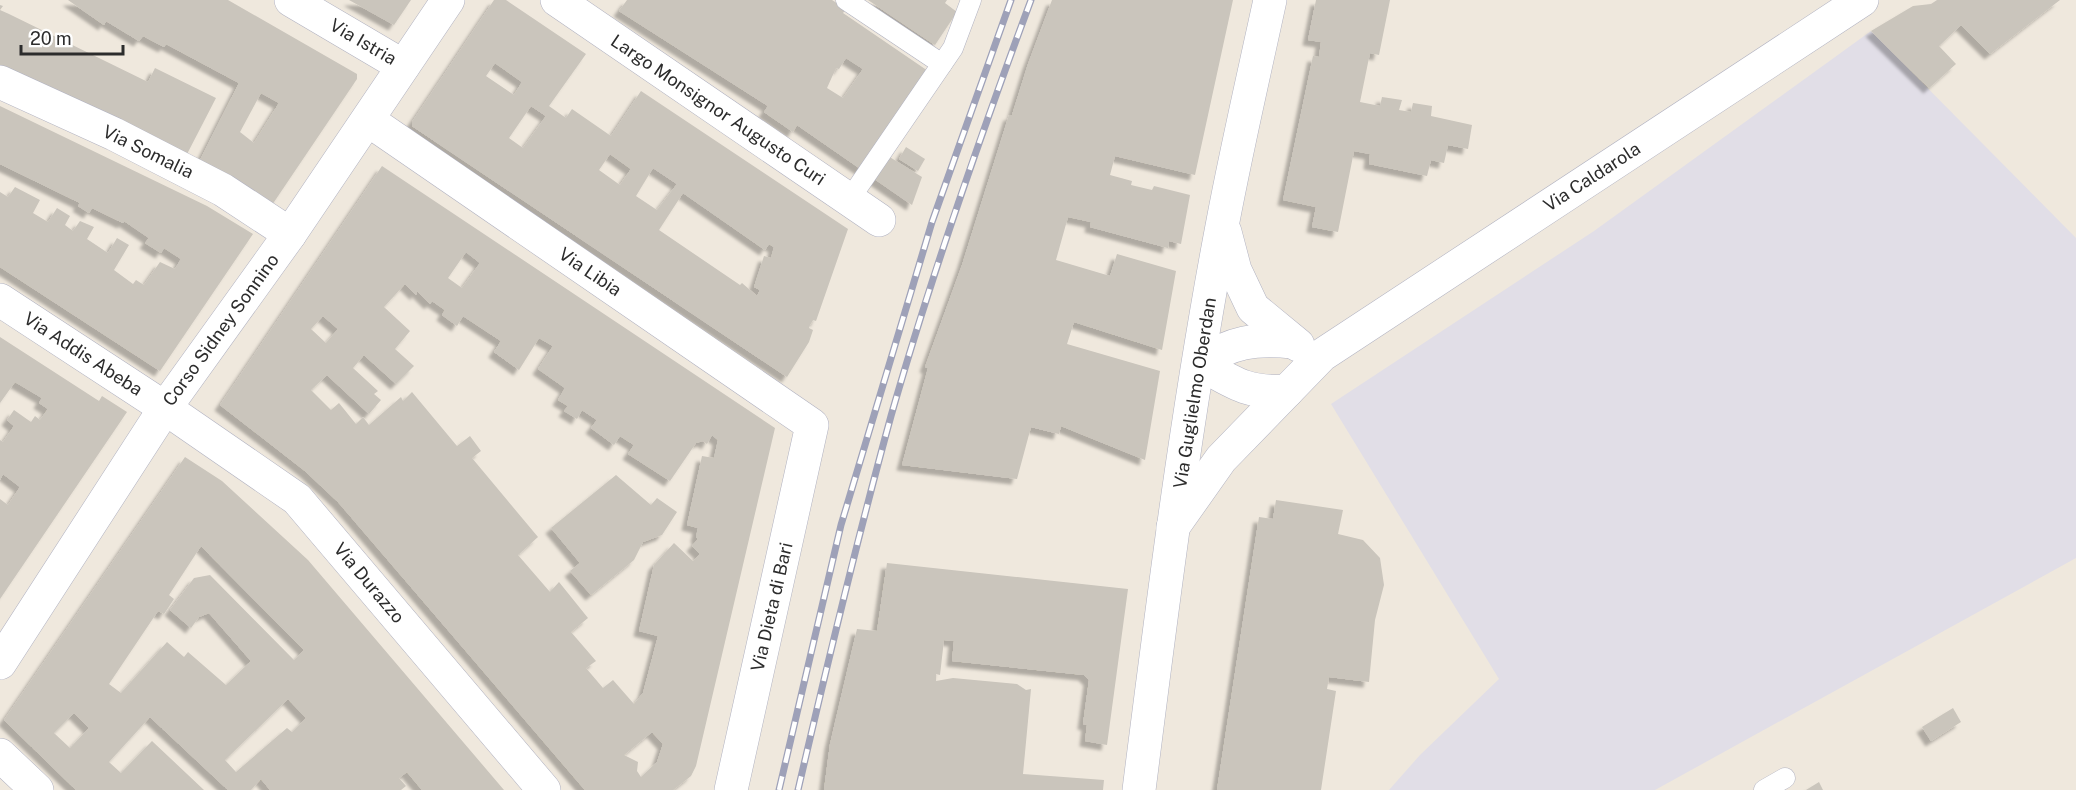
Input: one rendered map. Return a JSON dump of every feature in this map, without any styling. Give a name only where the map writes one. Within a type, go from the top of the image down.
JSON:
[{"type":"street","name":"Via Istria","points":[[291,0],[404,66]]},
{"type":"street","name":"Corso Sidney Sonnino","points":[[0,663],[165,408],[290,234],[448,0]]},
{"type":"street","name":"Largo Monsignor Augusto Curi","points":[[556,0],[879,220]]},
{"type":"street","name":"Via Guglielmo Oberdan","points":[[1139,790],[1173,527],[1199,363],[1223,221],[1270,0]]},
{"type":"street","name":"Via Caldarola","points":[[1173,527],[1221,459],[1287,391],[1307,349],[1862,0]]},
{"type":"street","name":"Via Somalia","points":[[0,82],[114,134],[224,190],[290,234]]},
{"type":"street","name":"Via Libia","points":[[368,120],[812,425]]},
{"type":"street","points":[[1223,221],[1234,270],[1253,308],[1307,349]]},
{"type":"street","name":"Via Addis Abeba","points":[[0,300],[165,408]]},
{"type":"street","points":[[1287,391],[1262,393],[1236,384],[1199,363],[1223,347],[1265,339],[1307,349]]},
{"type":"street","name":"Via Durazzo","points":[[165,408],[297,499],[544,790]]},
{"type":"street","name":"Via Dieta di Bari","points":[[731,790],[812,425]]},
{"type":"street","points":[[0,755],[37,790]]},
{"type":"lane","points":[[846,0],[942,64]]},
{"type":"lane","points":[[849,200],[953,48],[971,0]]},
{"type":"lane","points":[[1764,790],[1785,778]]},
{"type":"shaded area","points":[[1871,31],[2076,238],[2076,558],[1655,790],[1389,790],[1420,755],[1499,679],[1331,404],[1594,231]]},
{"type":"building","points":[[68,0],[228,0],[357,74],[357,79],[272,205],[199,162],[239,83],[166,44],[164,47],[143,36],[139,41],[106,21],[104,25]],"holes":[[[261,93],[279,103],[254,143],[240,132]]]},
{"type":"building","points":[[349,0],[411,0],[394,25]]},
{"type":"building","points":[[494,0],[506,0],[586,54],[549,106],[566,118],[572,109],[611,136],[641,91],[848,229],[816,321],[813,320],[810,325],[809,328],[813,330],[809,342],[787,377],[412,126],[412,122]],"holes":[[[495,63],[522,82],[514,95],[486,76]],[[531,106],[546,116],[523,148],[509,138]],[[610,154],[631,169],[620,185],[599,170]],[[653,168],[677,184],[657,210],[636,196]],[[683,193],[765,250],[769,244],[774,247],[771,258],[764,256],[754,287],[760,290],[757,296],[742,283],[740,285],[659,230]]]},
{"type":"building","points":[[627,0],[832,0],[846,9],[843,13],[928,71],[862,170],[797,125],[793,132],[764,112],[768,106],[619,11]],"holes":[[[846,58],[863,69],[843,98],[827,88],[836,68],[839,69]]]},
{"type":"building","points":[[868,0],[947,0],[945,3],[957,12],[935,45]]},
{"type":"building","points":[[1052,0],[1233,0],[1195,175],[1115,156],[1110,175],[1132,181],[1131,185],[1152,190],[1154,186],[1190,195],[1181,244],[1169,241],[1168,248],[1090,227],[1091,222],[1068,217],[1056,260],[1110,276],[1117,254],[1176,271],[1162,350],[1074,322],[1067,344],[1160,371],[1145,460],[1061,426],[1059,434],[1031,427],[1017,479],[902,465],[928,368],[925,367],[962,265],[1009,115],[1012,115]]},
{"type":"building","points":[[1316,0],[1390,0],[1379,55],[1370,53],[1360,102],[1380,106],[1382,97],[1402,100],[1399,110],[1411,112],[1413,103],[1432,106],[1431,116],[1472,125],[1468,149],[1448,145],[1444,163],[1431,160],[1427,176],[1369,164],[1370,154],[1354,151],[1338,232],[1312,227],[1316,207],[1283,200],[1313,56],[1319,57],[1321,42],[1308,40]]},
{"type":"building","points":[[1937,0],[2060,0],[1990,54],[1961,25],[1939,46],[1956,64],[1929,88],[1871,31],[1913,6],[1931,4]]},
{"type":"building","points":[[0,10],[148,82],[155,68],[216,98],[186,156],[0,67]]},
{"type":"building","points":[[0,106],[207,206],[253,234],[160,371],[0,267],[0,192],[8,197],[15,187],[40,200],[33,213],[48,222],[57,208],[70,216],[65,225],[73,231],[80,221],[94,227],[87,239],[108,253],[117,238],[129,245],[114,270],[133,284],[136,280],[144,285],[160,262],[175,269],[181,259],[164,248],[161,253],[145,243],[149,238],[124,221],[123,223],[92,208],[89,213],[78,206],[80,203],[0,164]]},
{"type":"building","points":[[906,147],[925,159],[918,171],[899,159]]},
{"type":"building","points":[[888,156],[922,177],[912,205],[873,178]]},
{"type":"building","points":[[382,166],[775,428],[696,766],[691,776],[673,790],[585,790],[338,502],[305,471],[220,405]],"holes":[[[466,252],[480,263],[462,288],[448,278]],[[405,284],[416,295],[417,291],[430,304],[432,301],[445,310],[442,315],[457,326],[463,316],[501,341],[494,352],[519,370],[539,338],[553,346],[538,369],[565,388],[558,400],[568,406],[564,411],[577,419],[582,410],[597,420],[591,428],[614,445],[620,436],[634,445],[628,454],[670,481],[696,443],[703,441],[707,444],[712,435],[718,440],[714,458],[702,456],[687,525],[698,528],[696,537],[698,539],[692,546],[700,554],[693,561],[674,543],[654,565],[639,631],[658,636],[643,693],[634,704],[613,680],[603,688],[586,668],[596,661],[571,632],[588,618],[559,582],[550,592],[518,555],[538,537],[472,458],[481,451],[470,436],[457,446],[412,392],[403,401],[401,397],[369,425],[363,417],[356,424],[339,403],[331,410],[311,390],[327,375],[369,414],[381,400],[374,394],[378,391],[353,368],[364,355],[396,384],[414,366],[395,349],[410,331],[384,307]],[[323,316],[338,329],[326,343],[311,329]],[[652,732],[663,744],[657,762],[641,777],[637,771],[638,762],[624,755]]]},
{"type":"building","points":[[0,337],[99,401],[102,396],[127,412],[0,599],[0,499],[8,505],[20,487],[3,474],[0,480],[0,440],[3,442],[14,426],[7,420],[14,410],[31,422],[35,416],[40,420],[48,409],[39,403],[42,398],[15,382],[0,403]]},
{"type":"building","points":[[185,457],[222,481],[308,560],[504,790],[422,790],[407,772],[399,778],[406,786],[401,790],[270,790],[261,779],[251,790],[228,790],[150,717],[109,762],[121,773],[152,741],[204,790],[76,790],[4,720]],"holes":[[[201,546],[304,650],[294,660],[210,575],[194,578],[170,610],[191,628],[199,617],[209,613],[251,661],[226,685],[188,652],[184,657],[167,642],[121,693],[109,684],[158,611],[164,614],[174,599],[169,595]],[[288,699],[306,718],[292,732],[287,728],[236,772],[225,760]],[[74,713],[89,728],[70,748],[54,733]]]},
{"type":"building","points":[[616,475],[651,505],[657,498],[677,512],[662,535],[643,542],[634,560],[591,595],[570,571],[580,563],[551,528]]},
{"type":"building","points":[[1276,500],[1343,510],[1338,534],[1363,540],[1380,558],[1384,585],[1375,620],[1369,682],[1329,677],[1327,689],[1336,691],[1321,790],[1217,790],[1259,517],[1273,519]]},
{"type":"building","points":[[887,563],[1128,589],[1107,745],[1085,741],[1087,725],[1083,724],[1089,680],[1084,675],[952,661],[954,641],[944,640],[940,675],[936,674],[936,681],[953,678],[1017,684],[1026,690],[1031,689],[1023,774],[1104,780],[1103,790],[824,790],[830,744],[857,629],[877,631]]},
{"type":"building","points":[[1953,708],[1961,722],[1931,741],[1922,727]]},
{"type":"building","points":[[1819,782],[1823,790],[1806,790]]},
{"type":"railway","points":[[779,790],[841,525],[932,222],[1011,0]]},
{"type":"railway","points":[[798,790],[854,556],[906,364],[957,207],[1031,0]]}]
